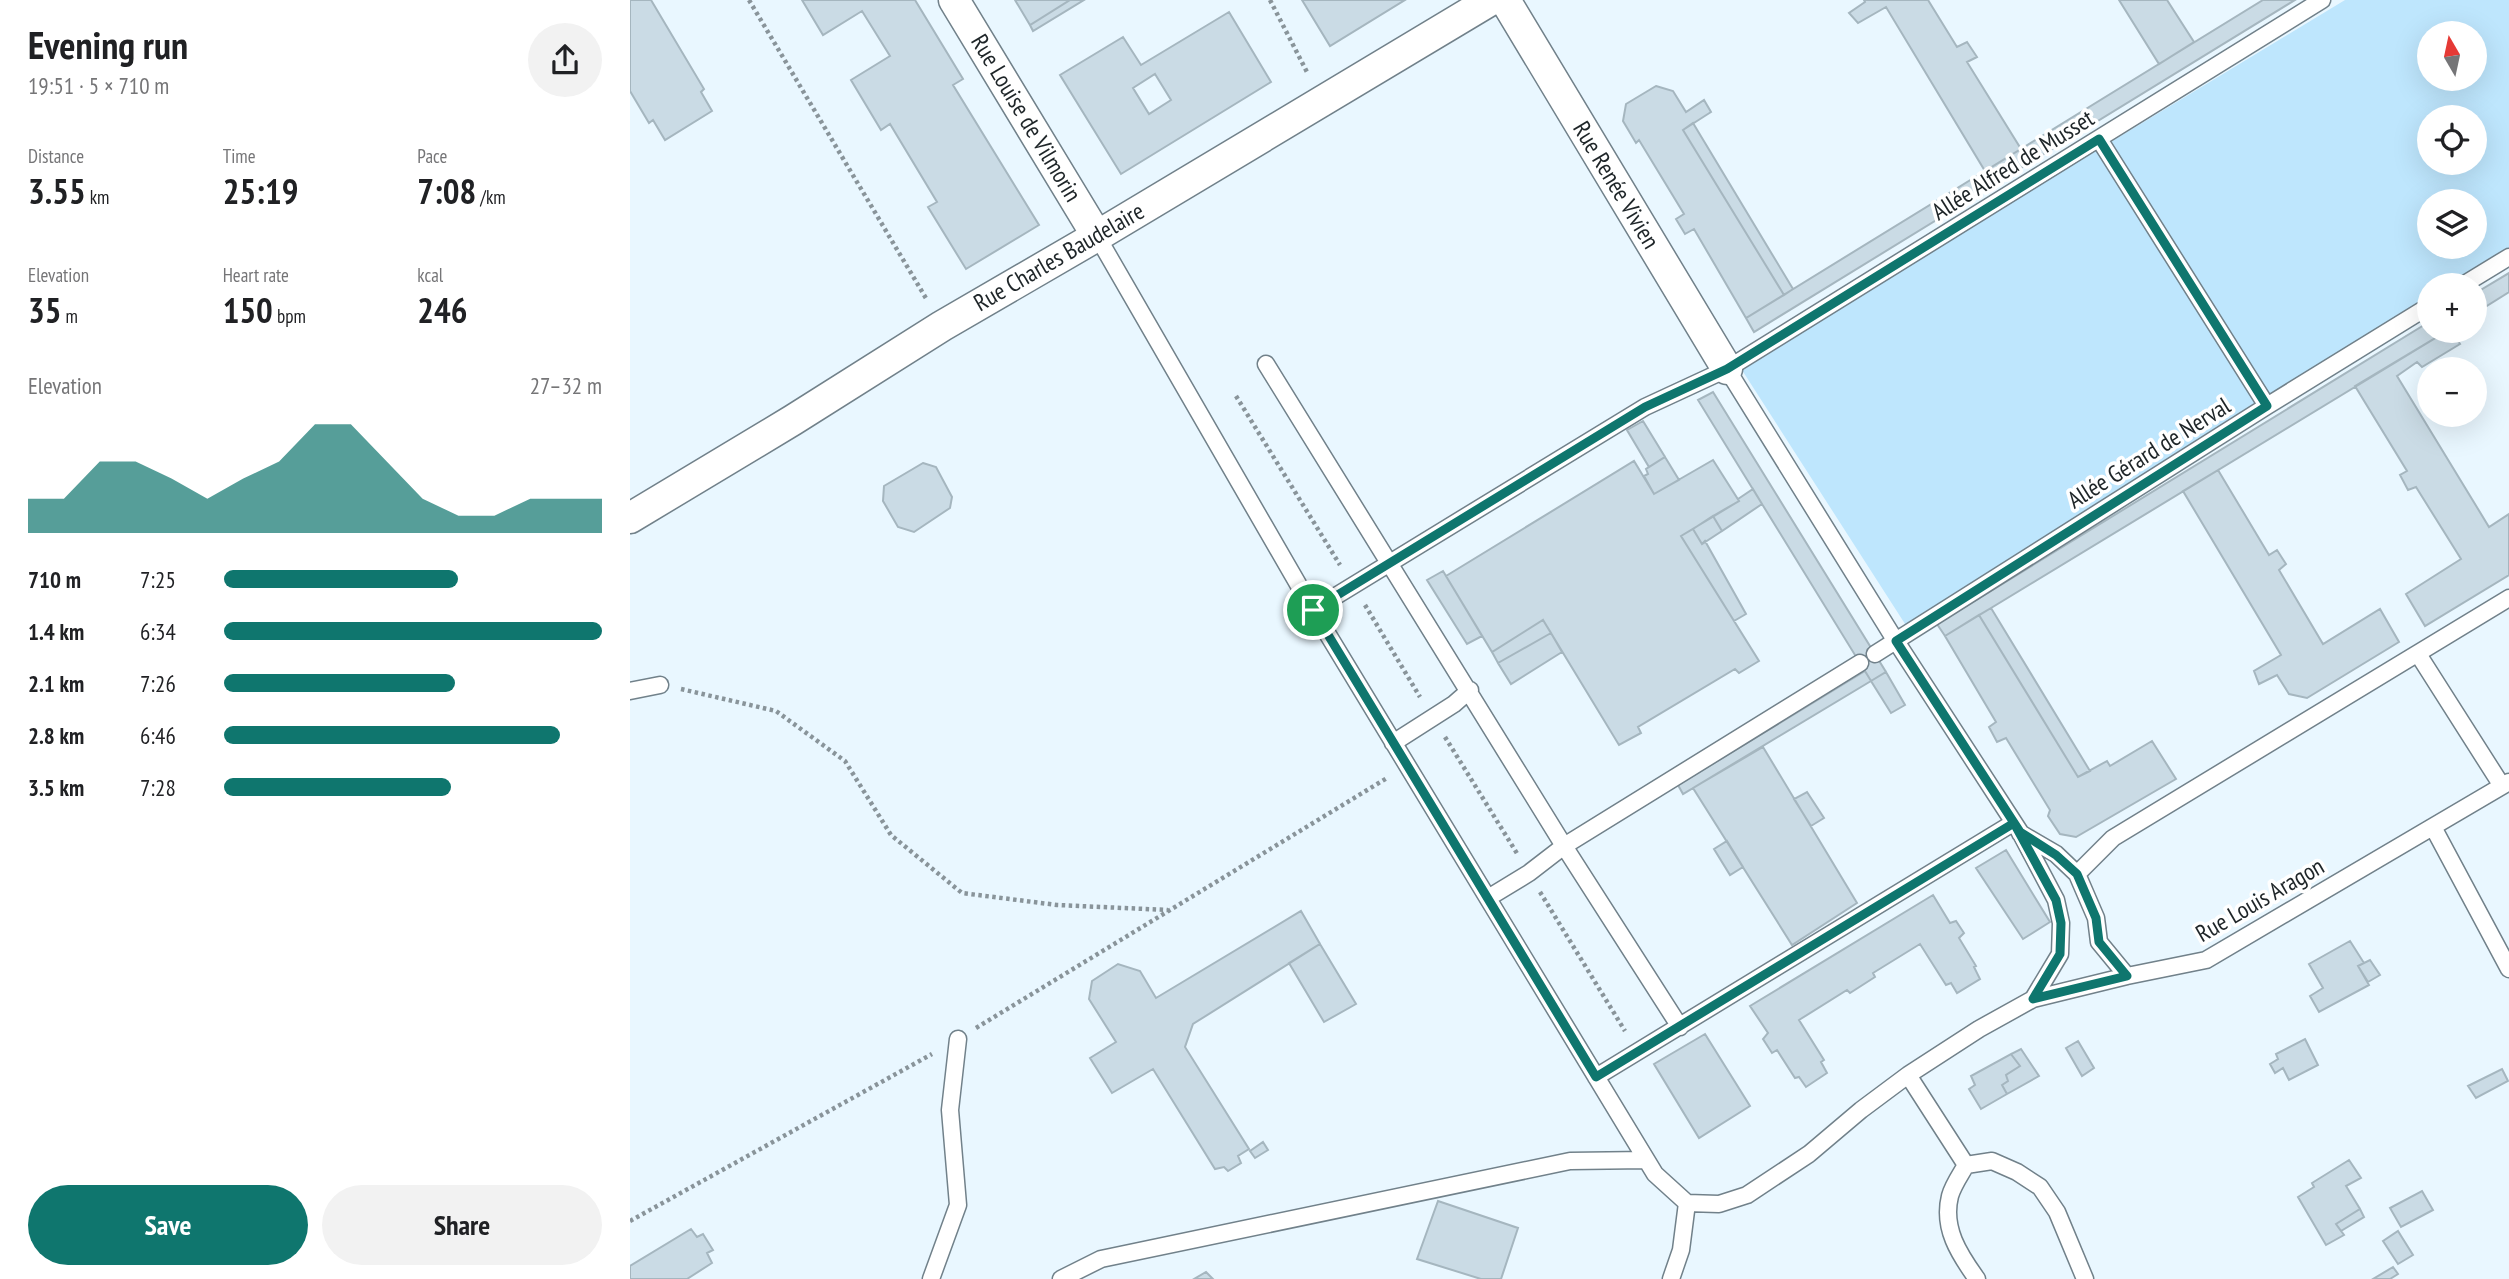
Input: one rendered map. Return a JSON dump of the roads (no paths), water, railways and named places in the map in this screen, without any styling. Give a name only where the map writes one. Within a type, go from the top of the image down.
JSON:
[{"type":"street","name":"Rue Louise de Vilmorin","points":[[954,0],[1097,236]]},
{"type":"street","name":"Rue Charles Baudelaire","points":[[630,518],[942,326],[1491,0]]},
{"type":"street","name":"Rue Renée Vivien","points":[[1505,0],[1727,369]]},
{"type":"lane","name":"Allée Alfred de Musset","points":[[1313,610],[1645,407],[1727,369],[2322,0]]},
{"type":"lane","points":[[2099,139],[2267,406]]},
{"type":"lane","points":[[1097,236],[1313,610],[1646,1160],[1655,1174],[1687,1203],[1681,1250],[1671,1279]]},
{"type":"lane","points":[[2483,273],[2509,257]]},
{"type":"lane","name":"Allée Gérard de Nerval","points":[[1875,654],[2417,313]]},
{"type":"lane","points":[[1266,364],[1564,846],[1680,1027]]},
{"type":"lane","points":[[1727,369],[1896,641],[2017,828],[2056,900],[2061,923],[2060,954],[2033,999]]},
{"type":"lane","points":[[2077,874],[2113,838],[2509,598]]},
{"type":"lane","points":[[2418,654],[2505,784]]},
{"type":"lane","points":[[1488,898],[1529,873],[1564,846],[1860,663]]},
{"type":"lane","points":[[630,691],[660,685]]},
{"type":"lane","points":[[1393,743],[1454,704],[1470,690]]},
{"type":"lane","name":"Rue Louis Aragon","points":[[1687,1203],[1719,1204],[1746,1195],[1809,1154],[1908,1075],[1979,1029],[2033,999],[2206,960],[2505,784]]},
{"type":"lane","points":[[2433,827],[2509,969]]},
{"type":"lane","points":[[2017,828],[2056,855],[2077,874],[2096,918],[2099,942],[2127,976]]},
{"type":"lane","points":[[1596,1077],[2017,828]]},
{"type":"lane","points":[[931,1279],[958,1205],[950,1110],[958,1039]]},
{"type":"lane","points":[[1908,1075],[1966,1165]]},
{"type":"lane","points":[[1061,1279],[1101,1259],[1570,1161],[1646,1160]]},
{"type":"lane","points":[[1966,1165],[1992,1161],[2017,1172],[2040,1187],[2057,1212],[2085,1279]]},
{"type":"lane","points":[[1966,1165],[1951,1195],[1948,1221],[1955,1248],[1977,1279]]}]
